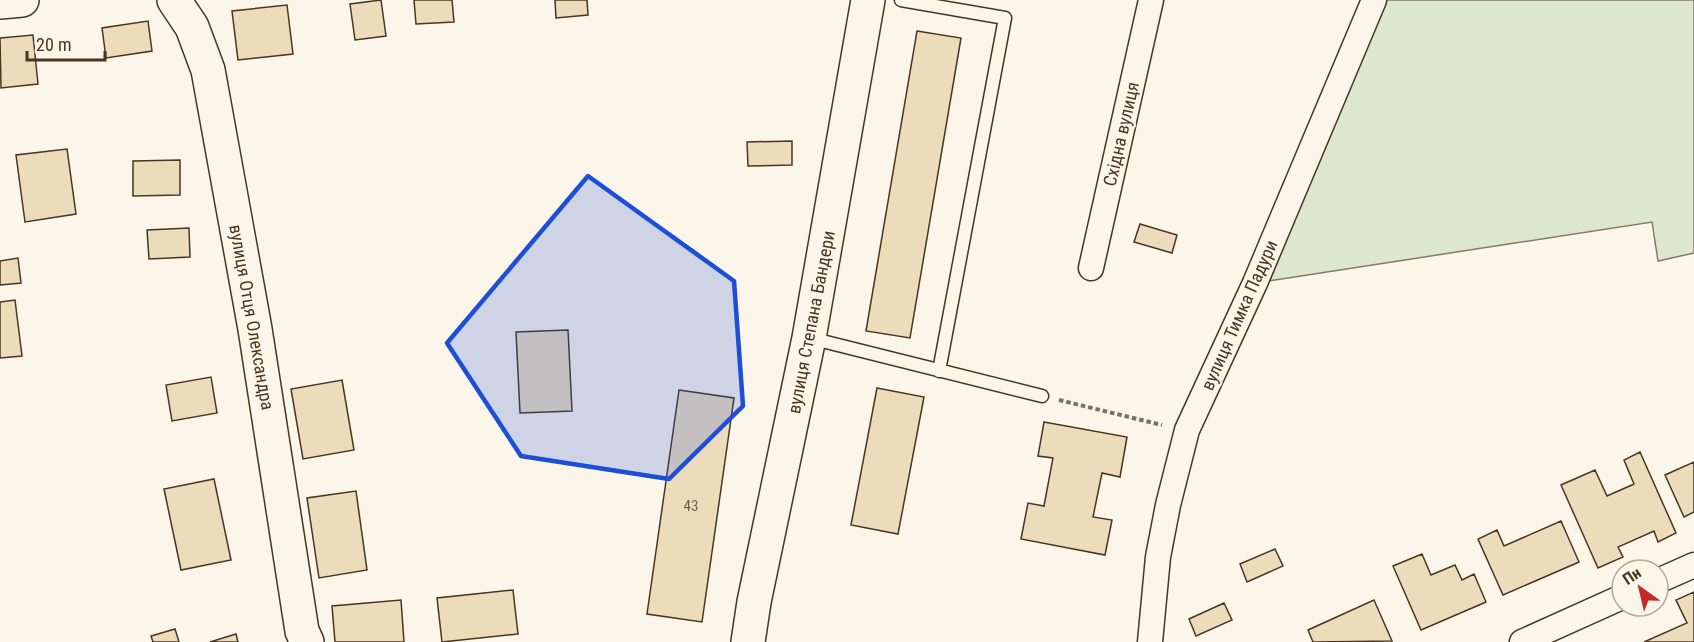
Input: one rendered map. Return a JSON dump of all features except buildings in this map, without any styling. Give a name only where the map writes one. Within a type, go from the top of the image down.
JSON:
[{"type":"street","points":[[0,2],[22,0]]},
{"type":"street","name":"вулиця Отця Олександра","points":[[174,0],[192,27],[208,70],[255,329],[304,638]]},
{"type":"street","name":"вулиця Степана Бандери","points":[[748,642],[754,602],[809,338],[868,0]]},
{"type":"street","name":"Східна вулиця","points":[[1091,268],[1151,0]]},
{"type":"street","name":"вулиця Тимка Падури","points":[[1150,642],[1160,547],[1186,430],[1255,282],[1374,0]]},
{"type":"street","points":[[1670,576],[1694,565]]},
{"type":"street","points":[[1522,642],[1610,602]]},
{"type":"lane","points":[[901,0],[1005,18],[939,371]]},
{"type":"lane","points":[[809,338],[1042,396]]},
{"type":"path","points":[[1042,396],[1186,430]]},
{"type":"highlighted area","points":[[588,176],[734,281],[743,406],[669,479],[521,456],[447,343]]},
{"type":"green space","points":[[1374,0],[1694,0],[1694,253],[1658,261],[1652,222],[1255,283]]}]
